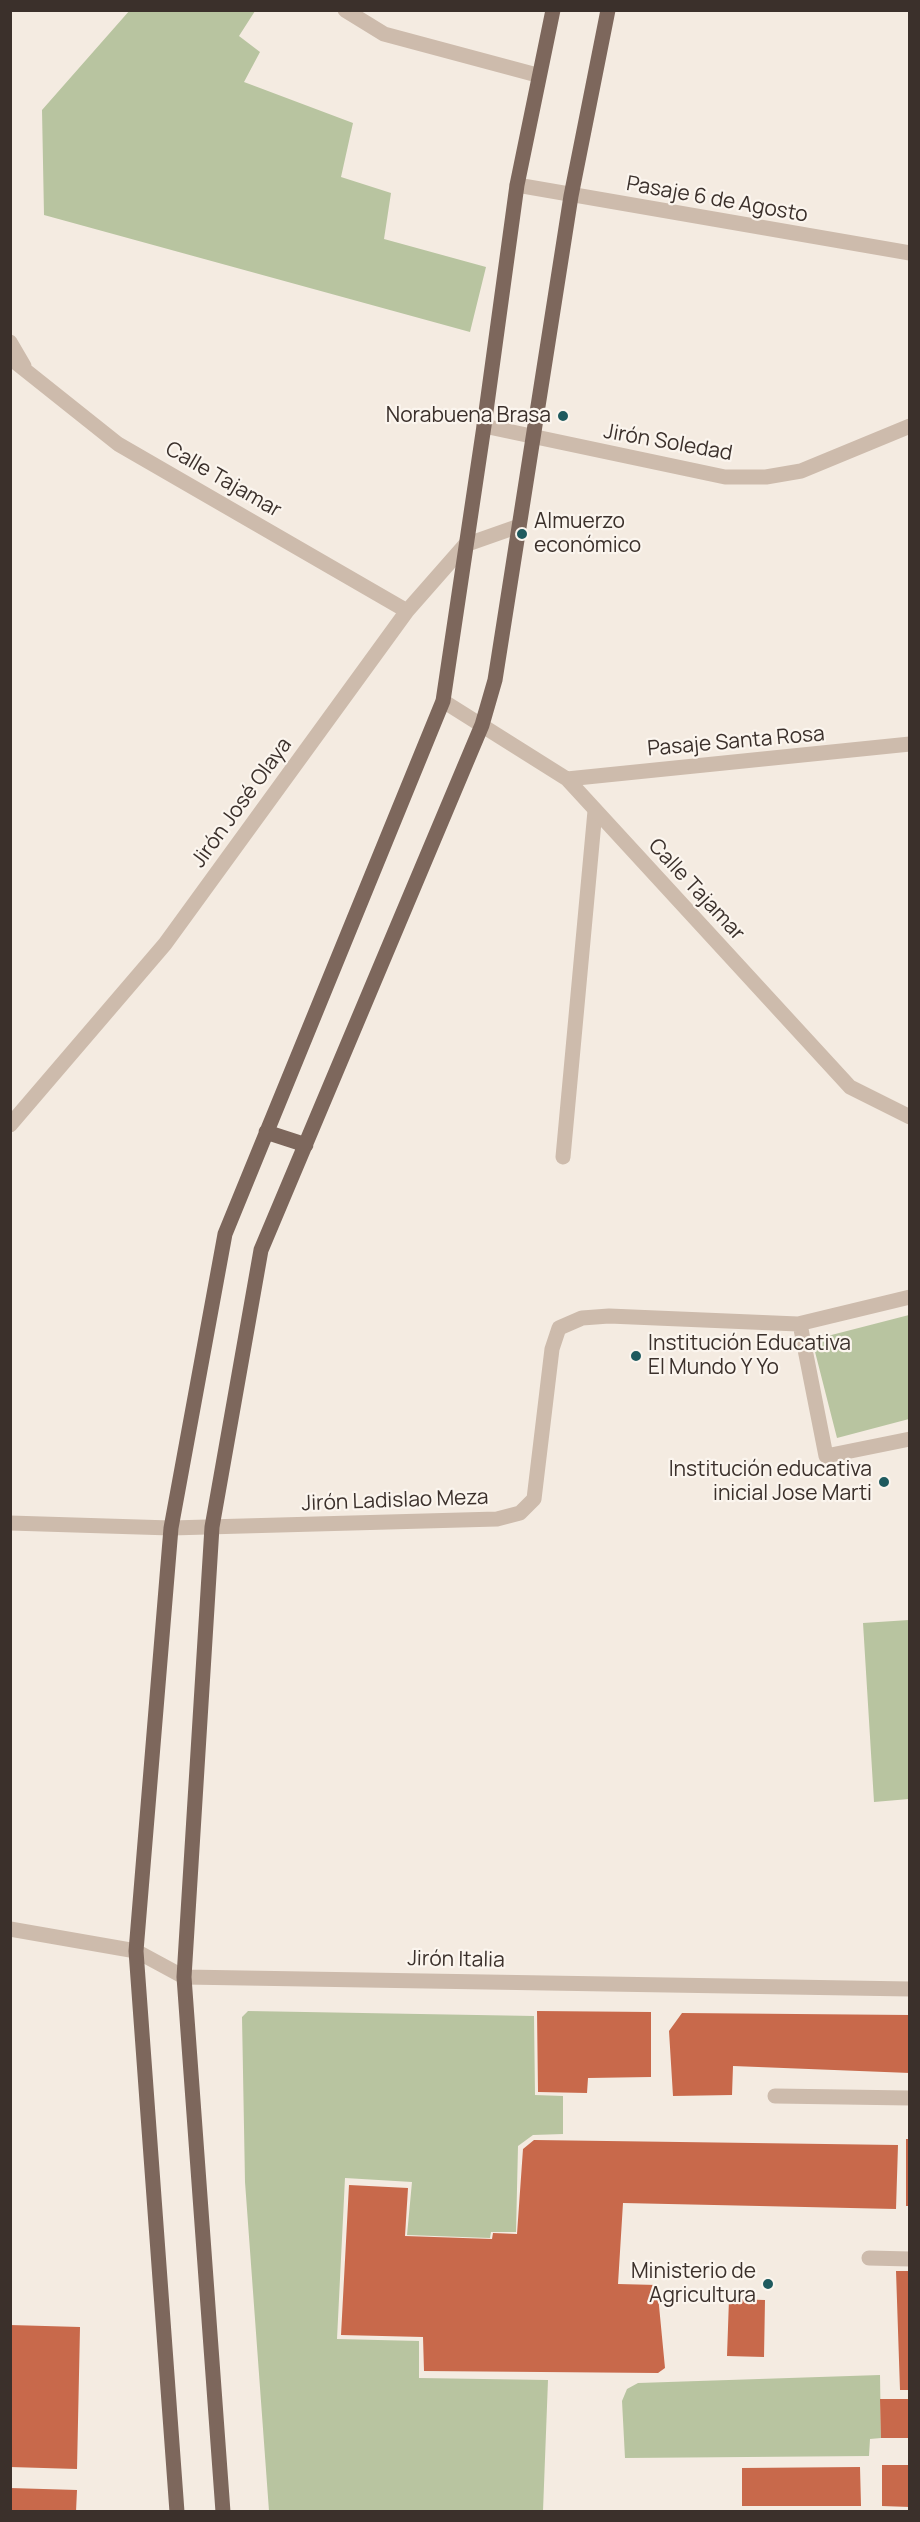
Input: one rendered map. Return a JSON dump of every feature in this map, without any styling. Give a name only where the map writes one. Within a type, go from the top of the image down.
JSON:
[{"type":"main road","points":[[177,2511],[136,1951],[171,1528],[225,1234],[442,701],[484,426],[517,185],[537,75],[553,10]]},
{"type":"main road","points":[[224,2511],[184,1977],[212,1527],[261,1250],[482,725],[495,680],[571,196],[608,10]]},
{"type":"main road","points":[[266,1132],[306,1145]]},
{"type":"street","points":[[345,10],[384,34],[537,75]]},
{"type":"street","name":"Pasaje 6 de Agosto","points":[[517,185],[909,253]]},
{"type":"street","points":[[10,342],[27,371]]},
{"type":"street","name":"Calle Tajamar","points":[[10,358],[118,444],[407,611]]},
{"type":"street","name":"Jirón Soledad","points":[[484,426],[725,477],[766,477],[801,471],[909,426]]},
{"type":"street","name":"Jirón José Olaya","points":[[10,1125],[165,944],[407,611],[465,545],[519,526]]},
{"type":"street","name":"Calle Tajamar","points":[[442,701],[567,779],[850,1087],[909,1117]]},
{"type":"street","name":"Pasaje Santa Rosa","points":[[567,779],[909,744]]},
{"type":"street","points":[[563,1157],[595,811]]},
{"type":"street","name":"Jirón Ladislao Meza","points":[[10,1523],[171,1528],[497,1519],[520,1513],[534,1498],[552,1350],[559,1329],[582,1318],[609,1316],[800,1324],[909,1297]]},
{"type":"street","points":[[800,1324],[826,1456],[909,1439]]},
{"type":"street","name":"Jirón Italia","points":[[10,1929],[136,1951],[184,1977],[909,1989]]},
{"type":"street","points":[[775,2096],[909,2098]]},
{"type":"street","points":[[869,2258],[909,2259]]},
{"type":"green space","points":[[130,10],[255,11],[239,36],[260,52],[244,82],[353,123],[341,177],[391,193],[384,239],[486,267],[470,332],[44,215],[42,110]]},
{"type":"green space","points":[[909,1315],[909,1419],[837,1438],[812,1340]]},
{"type":"green space","points":[[909,1620],[909,1799],[874,1802],[863,1623]]},
{"type":"green space","points":[[248,2011],[534,2016],[535,2095],[563,2096],[563,2134],[533,2135],[518,2146],[516,2232],[491,2232],[490,2238],[407,2235],[412,2182],[345,2178],[337,2339],[419,2341],[419,2378],[548,2380],[543,2511],[269,2511],[245,2182],[242,2017]]},
{"type":"green space","points":[[880,2375],[881,2438],[870,2439],[869,2456],[625,2458],[622,2401],[627,2389],[638,2383]]},
{"type":"building","points":[[537,2011],[651,2012],[651,2077],[588,2078],[587,2093],[538,2092]]},
{"type":"building","points":[[682,2013],[910,2015],[910,2073],[733,2066],[732,2095],[673,2096],[669,2031]]},
{"type":"building","points":[[906,2139],[910,2139],[910,2206],[906,2206]]},
{"type":"building","points":[[534,2140],[898,2145],[896,2209],[623,2203],[618,2284],[657,2285],[665,2368],[658,2373],[424,2371],[423,2337],[341,2335],[349,2185],[408,2188],[405,2236],[492,2239],[493,2233],[517,2234],[523,2149]]},
{"type":"building","points":[[896,2271],[910,2271],[910,2390],[900,2390]]},
{"type":"building","points":[[729,2299],[765,2300],[764,2357],[727,2356]]},
{"type":"building","points":[[10,2325],[80,2327],[77,2469],[10,2467]]},
{"type":"building","points":[[880,2399],[910,2399],[910,2438],[881,2438]]},
{"type":"building","points":[[882,2465],[910,2465],[910,2507],[882,2506]]},
{"type":"building","points":[[860,2467],[861,2506],[742,2506],[742,2468]]},
{"type":"building","points":[[10,2488],[77,2490],[76,2512],[10,2512]]},
{"type":"place","name":"Norabuena Brasa","points":[[563,416]]},
{"type":"place","name":"Almuerzo económico","points":[[522,534]]},
{"type":"place","name":"Institución Educativa El Mundo Y Yo","points":[[636,1356]]},
{"type":"place","name":"Institución educativa inicial Jose Marti","points":[[884,1482]]},
{"type":"place","name":"Ministerio de Agricultura","points":[[768,2284]]}]
